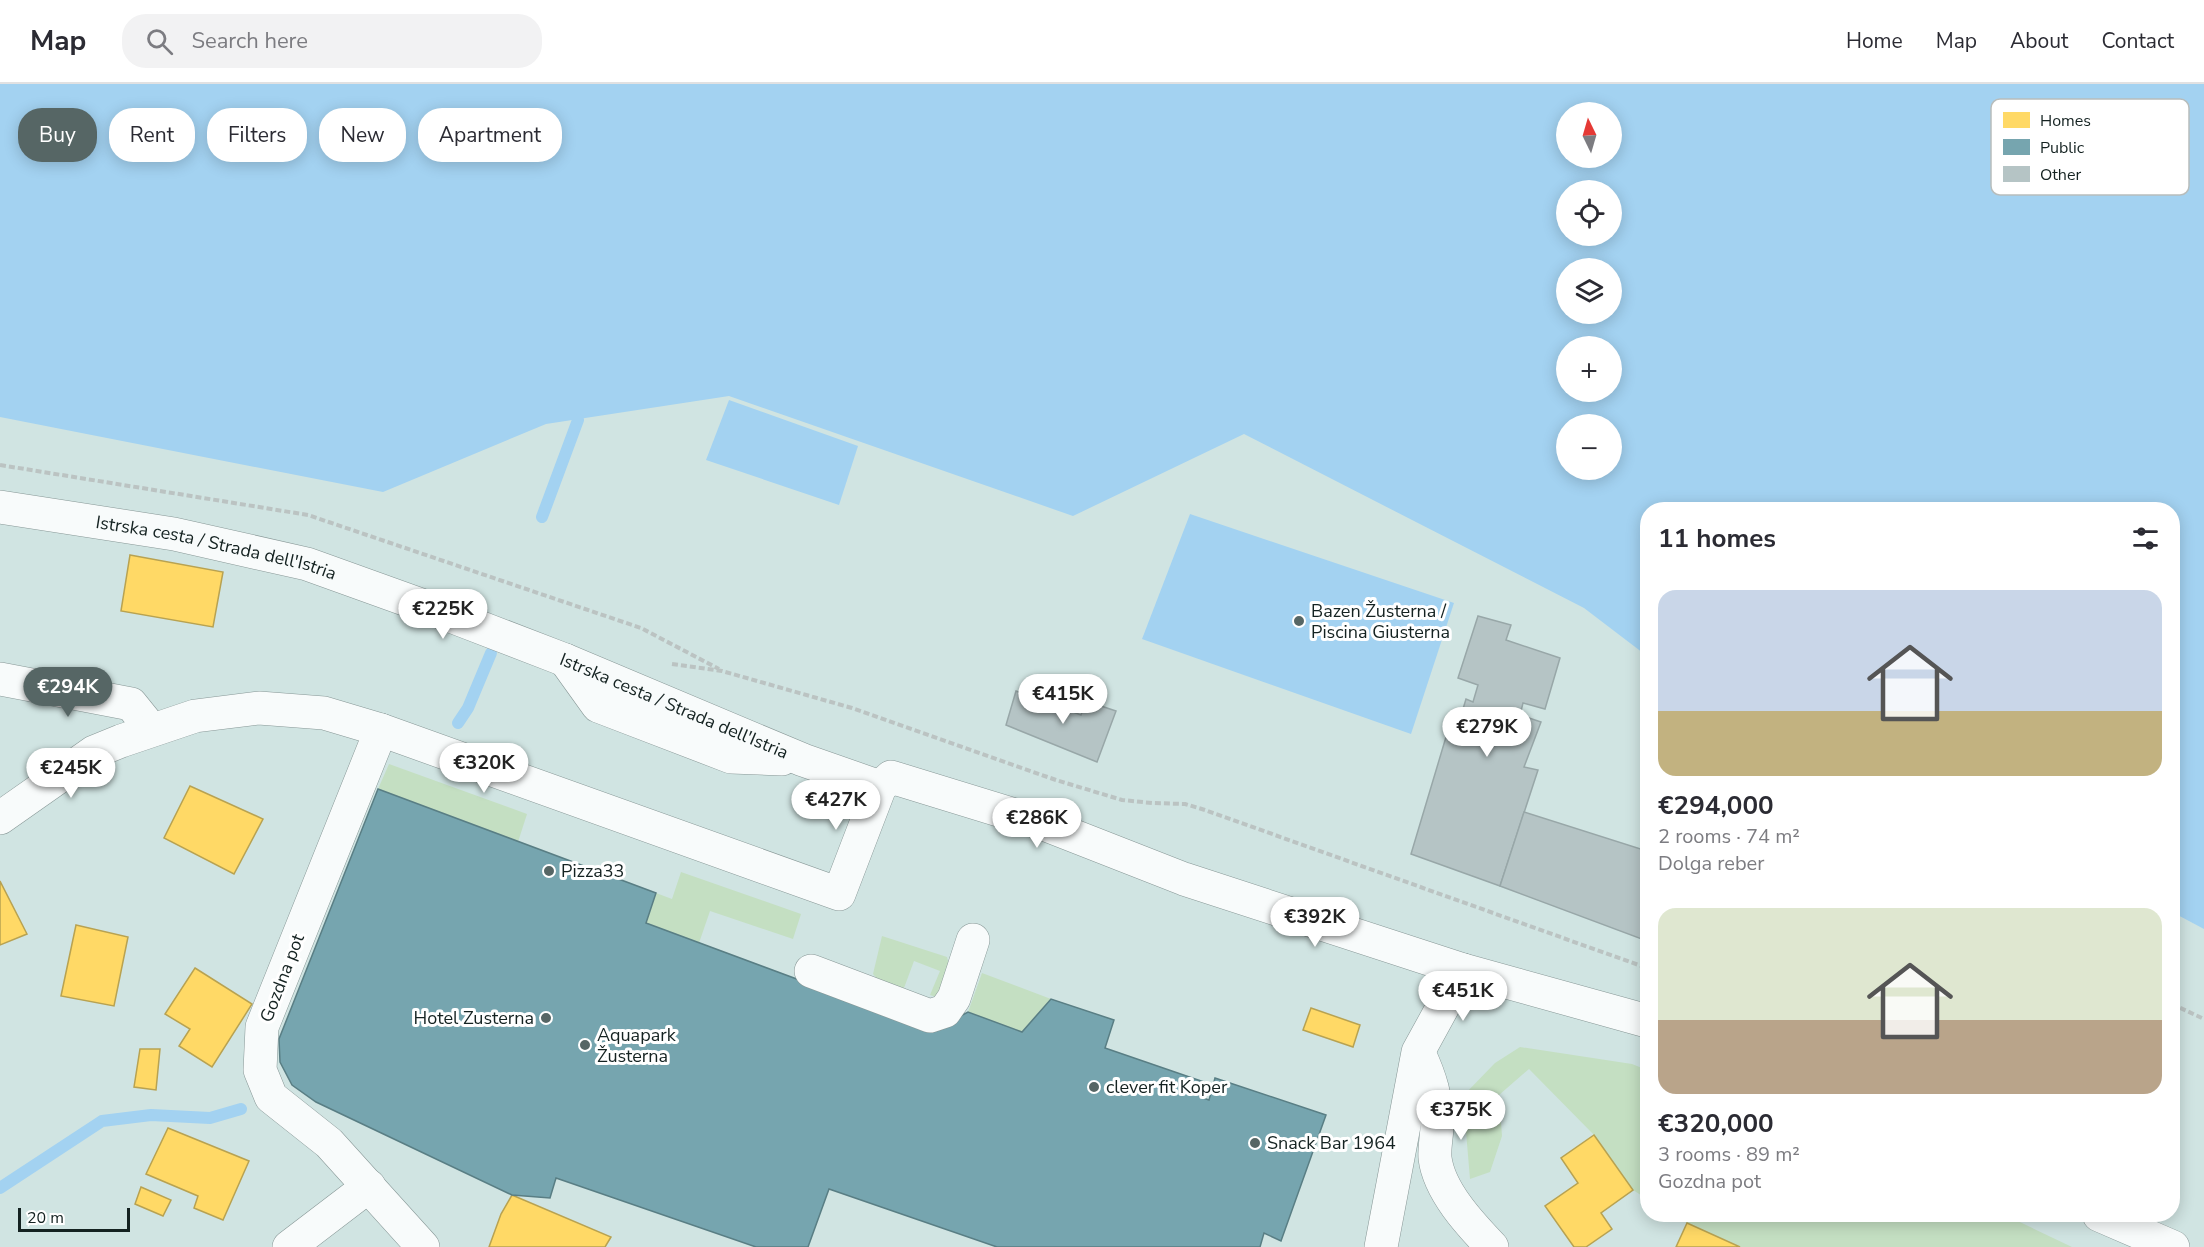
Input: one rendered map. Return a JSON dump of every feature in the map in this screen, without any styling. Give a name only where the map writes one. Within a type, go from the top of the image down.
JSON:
[{"type":"street","name":"Istrska cesta / Strada dell'Istria","points":[[0,507],[174,534],[306,564],[565,660],[803,760],[880,787]]},
{"type":"street","points":[[0,679],[131,704],[152,730]]},
{"type":"street","points":[[0,818],[94,752],[195,716],[258,708],[324,713],[381,730],[839,894],[880,787],[891,777],[1041,823],[1184,879],[1463,970],[1640,1019]]},
{"type":"street","name":"Gozdna pot","points":[[381,730],[262,1027],[260,1070],[271,1097],[329,1143],[423,1247]]},
{"type":"street","points":[[811,971],[930,1016],[945,1011],[954,998],[973,940]]},
{"type":"street","points":[[1381,1247],[1418,1052],[1463,970]]},
{"type":"street","points":[[1418,1052],[1432,1081],[1437,1126],[1435,1158],[1445,1188],[1470,1223],[1492,1247]]},
{"type":"street","points":[[289,1247],[369,1186]]},
{"type":"street","points":[[2115,1222],[2173,1247]]},
{"type":"path","points":[[722,671],[852,708],[1056,780],[1122,800],[1185,804],[1205,810],[1640,965]]},
{"type":"path","points":[[2180,1008],[2204,1019]]},
{"type":"green space","points":[[389,764],[527,814],[518,842],[378,789]]},
{"type":"green space","points":[[681,872],[801,914],[793,939],[710,911],[699,943],[646,923],[656,893],[672,899]]},
{"type":"green space","points":[[882,936],[947,957],[950,969],[941,999],[930,995],[940,971],[914,961],[904,988],[879,981],[873,974]]},
{"type":"green space","points":[[982,973],[1051,999],[1022,1032],[968,1012]]},
{"type":"green space","points":[[1520,1047],[1632,1064],[1640,1067],[1640,1194],[1633,1190],[1594,1135],[1529,1069],[1499,1095],[1502,1136],[1490,1172],[1470,1179],[1463,1096],[1495,1063]]},
{"type":"green space","points":[[1685,1222],[2020,1222],[2072,1247],[1740,1247]]},
{"type":"water","points":[[0,84],[2204,84],[2204,929],[2180,916],[2180,502],[1640,502],[1640,651],[1584,608],[1244,434],[1073,516],[729,396],[546,424],[383,492],[0,417]]},
{"type":"water","points":[[729,400],[858,446],[839,505],[706,460]]},
{"type":"water","name":"Bazen Žusterna / Piscina Giusterna","points":[[1190,514],[1454,603],[1411,734],[1142,639]]},
{"type":"building: Homes","points":[[130,555],[223,572],[213,627],[121,611]]},
{"type":"building: Homes","points":[[190,786],[263,819],[234,874],[164,838]]},
{"type":"building: Homes","points":[[0,881],[27,934],[0,945]]},
{"type":"building: Homes","points":[[76,925],[128,937],[114,1006],[61,996]]},
{"type":"building: Homes","points":[[195,968],[252,1004],[212,1067],[179,1046],[190,1029],[165,1014]]},
{"type":"building: Homes","points":[[1311,1008],[1360,1025],[1353,1047],[1303,1030]]},
{"type":"building: Homes","points":[[140,1049],[160,1049],[156,1090],[134,1087]]},
{"type":"building: Homes","points":[[168,1128],[249,1161],[223,1220],[194,1208],[198,1196],[146,1174]]},
{"type":"building: Homes","points":[[1594,1135],[1633,1190],[1601,1213],[1612,1229],[1586,1247],[1574,1247],[1545,1206],[1578,1183],[1561,1158]]},
{"type":"building: Homes","points":[[141,1187],[171,1200],[163,1216],[135,1204]]},
{"type":"building: Homes","points":[[512,1195],[611,1237],[605,1247],[489,1247],[501,1214]]},
{"type":"building: Homes","points":[[1687,1223],[1740,1247],[1676,1247]]},
{"type":"building: Public","points":[[378,789],[656,893],[646,923],[934,1030],[968,1012],[1022,1032],[1051,999],[1114,1020],[1105,1048],[1204,1082],[1200,1097],[1209,1100],[1215,1078],[1326,1115],[1281,1241],[1264,1233],[1260,1247],[997,1247],[829,1189],[808,1247],[756,1247],[556,1178],[550,1198],[512,1195],[316,1102],[292,1085],[280,1062],[279,1039]]},
{"type":"building: Other","points":[[1478,616],[1511,625],[1506,640],[1560,658],[1545,709],[1523,703],[1520,715],[1541,722],[1524,767],[1538,770],[1500,886],[1411,854],[1449,727],[1457,729],[1466,699],[1473,702],[1478,685],[1458,678]]},
{"type":"building: Other","points":[[1016,691],[1081,715],[1086,701],[1116,711],[1097,762],[1006,725]]},
{"type":"building: Other","points":[[1524,812],[1640,849],[1640,938],[1500,886]]},
{"type":"waterway","points":[[542,517],[578,420]]},
{"type":"waterway","points":[[458,723],[468,708],[491,653]]},
{"type":"waterway","points":[[0,1188],[102,1121],[151,1115],[210,1118],[241,1109]]},
{"type":"place","name":"Bazen Žusterna / Piscina Giusterna","points":[[1299,621]]},
{"type":"place","name":"Pizza33","points":[[549,871]]},
{"type":"place","name":"Hotel Zusterna","points":[[546,1018]]},
{"type":"place","name":"Aquapark Žusterna","points":[[585,1045]]},
{"type":"place","name":"clever fit Koper","points":[[1094,1087]]},
{"type":"place","name":"Snack Bar 1964","points":[[1255,1143]]}]
